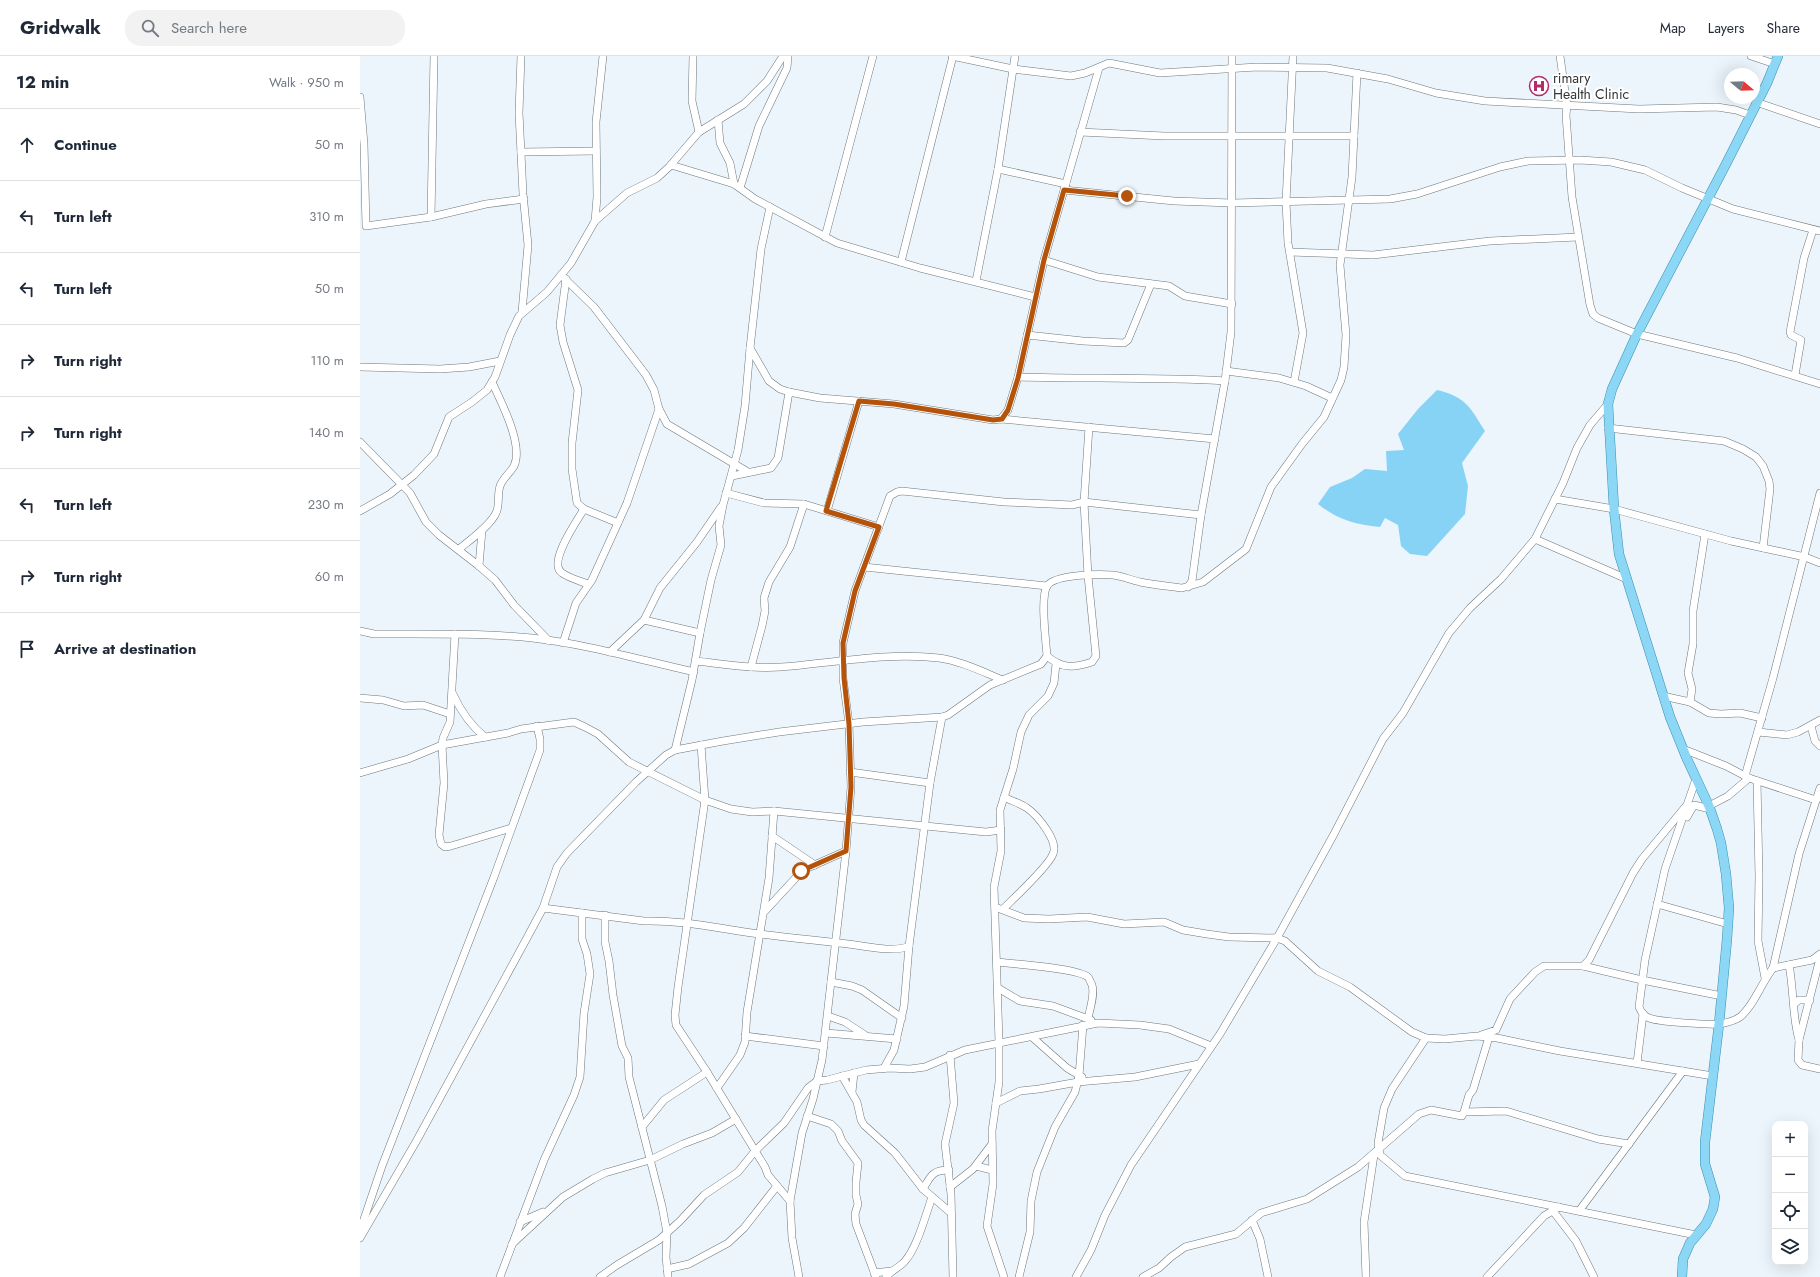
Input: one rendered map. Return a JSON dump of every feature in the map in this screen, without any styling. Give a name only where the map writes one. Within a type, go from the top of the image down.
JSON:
[{"type":"main road","points":[[1760,94],[1777,60]]},
{"type":"main road","points":[[1681,1275],[1683,1259],[1690,1243],[1706,1224],[1713,1209],[1715,1197],[1705,1164],[1705,1142],[1722,996],[1729,908],[1721,843],[1709,807],[1683,749],[1663,696],[1619,554],[1608,428],[1608,404],[1612,389],[1637,334],[1755,104]]},
{"type":"street","points":[[431,217],[434,56]]},
{"type":"street","points":[[521,56],[519,113],[528,245],[522,312]]},
{"type":"street","points":[[595,222],[597,197],[596,122],[603,56]]},
{"type":"street","points":[[693,56],[692,101],[699,132]]},
{"type":"street","points":[[618,523],[584,509],[577,503],[572,469],[573,421],[578,400],[578,390],[563,342],[560,325],[564,277],[571,262],[595,222],[627,193],[657,178],[671,165],[699,132],[744,104],[767,81],[783,56]]},
{"type":"street","points":[[737,186],[759,126],[787,68],[788,56]]},
{"type":"street","points":[[825,237],[873,56]]},
{"type":"street","points":[[902,262],[953,56],[1012,69],[1071,76],[1085,74],[1116,60],[1160,73],[1292,67],[1327,68],[1357,72],[1436,93],[1485,101],[1639,109],[1717,107],[1736,110],[1750,115]]},
{"type":"street","points":[[976,281],[998,169],[1015,56]]},
{"type":"street","points":[[1188,587],[1192,581],[1201,515],[1225,381],[1231,332],[1232,56]]},
{"type":"street","points":[[1293,56],[1286,202],[1290,252],[1303,333],[1294,382]]},
{"type":"street","points":[[1560,56],[1567,106],[1568,159],[1578,237],[1593,314],[1598,318],[1637,334],[1737,358],[1820,384]]},
{"type":"street","points":[[1750,56],[1777,60]]},
{"type":"street","points":[[1002,419],[1008,410],[1018,378],[1044,260],[1099,68]]},
{"type":"street","points":[[360,1238],[447,1086],[543,908],[557,867],[567,853],[647,772],[666,755],[675,750],[779,732],[849,724],[942,717],[948,715],[990,685],[1041,664],[1047,656],[1044,595],[1047,586],[1053,580],[1070,577],[1113,575],[1141,582],[1188,587],[1203,582],[1246,549],[1271,487],[1302,444],[1324,417],[1341,380],[1344,367],[1346,335],[1340,282],[1340,265],[1346,211],[1349,200],[1357,72]]},
{"type":"street","points":[[360,97],[364,144],[363,226],[431,217],[486,204],[524,199]]},
{"type":"street","points":[[1760,103],[1820,124]]},
{"type":"street","points":[[718,120],[720,142],[730,163],[737,186]]},
{"type":"street","points":[[1080,132],[1164,136],[1354,136]]},
{"type":"street","points":[[521,152],[596,151]]},
{"type":"street","points":[[998,169],[1065,187],[1174,201],[1232,203],[1390,200],[1417,194],[1500,167],[1528,161],[1568,159],[1610,162],[1633,166],[1733,210],[1816,231],[1804,258],[1790,332],[1791,335],[1801,340],[1795,376]]},
{"type":"street","points":[[671,165],[737,186],[770,207],[837,243],[902,262],[1035,297]]},
{"type":"street","points":[[675,750],[694,672],[711,580],[721,545],[719,526],[722,505],[732,476],[745,406],[761,249],[770,207]]},
{"type":"street","points":[[1290,252],[1373,255],[1490,241],[1578,237]]},
{"type":"street","points":[[1044,260],[1098,277],[1169,286],[1185,296],[1232,304]]},
{"type":"street","points":[[360,511],[402,485],[434,454],[440,441],[444,424],[449,417],[487,390],[492,382],[519,316],[564,277]]},
{"type":"street","points":[[564,277],[594,307],[646,374],[654,390],[659,409],[667,424],[734,466],[748,472]]},
{"type":"street","points":[[1027,336],[1124,343],[1128,340],[1151,284]]},
{"type":"street","points":[[750,348],[768,381],[789,392],[820,398],[894,404],[993,420],[1002,419],[1215,440]]},
{"type":"street","points":[[360,367],[440,369],[469,367],[500,361]]},
{"type":"street","points":[[1226,371],[1279,378],[1294,382],[1332,398]]},
{"type":"street","points":[[1018,378],[1174,378],[1225,381]]},
{"type":"street","points":[[459,549],[482,530],[497,513],[498,494],[501,485],[514,466],[517,452],[516,440],[505,410],[492,382]]},
{"type":"street","points":[[732,476],[771,468],[778,458],[789,392]]},
{"type":"street","points":[[826,511],[859,401]]},
{"type":"street","points":[[1079,1276],[1105,1215],[1131,1165],[1211,1046],[1277,938],[1383,739],[1403,713],[1449,633],[1470,608],[1501,579],[1535,539],[1555,499],[1577,448],[1590,425],[1608,404]]},
{"type":"street","points":[[563,643],[576,603],[600,562],[627,503],[659,409]]},
{"type":"street","points":[[1047,656],[1056,664],[1069,667],[1092,662],[1096,656],[1088,576],[1084,502],[1089,427]]},
{"type":"street","points":[[1608,428],[1724,441],[1743,449],[1756,457],[1763,466],[1769,481],[1770,489],[1763,548]]},
{"type":"street","points":[[360,442],[410,493],[426,522],[439,535],[459,549],[495,580],[514,605],[549,641]]},
{"type":"street","points":[[799,1277],[792,1238],[790,1201],[802,1133],[817,1081],[824,1046],[849,818],[849,724],[844,678],[843,643],[855,591],[890,496],[897,492],[1004,502],[1072,505],[1084,502],[1201,515]]},
{"type":"street","points":[[726,493],[764,503],[804,504],[879,527]]},
{"type":"street","points":[[1681,827],[1694,804],[1709,807],[1728,796],[1747,777],[1805,557],[1820,493]]},
{"type":"street","points":[[1555,499],[1614,509],[1705,534],[1805,557],[1820,563]]},
{"type":"street","points":[[751,667],[765,611],[764,598],[768,582],[790,547],[804,504]]},
{"type":"street","points":[[610,652],[644,620],[660,588],[675,567],[697,542],[722,505]]},
{"type":"street","points":[[584,509],[561,550],[557,562],[561,573],[588,584]]},
{"type":"street","points":[[479,566],[482,530]]},
{"type":"street","points":[[1690,702],[1692,689],[1688,673],[1693,644],[1693,611],[1705,534]]},
{"type":"street","points":[[1535,539],[1627,579]]},
{"type":"street","points":[[864,567],[1047,586]]},
{"type":"street","points":[[644,620],[700,633]]},
{"type":"street","points":[[361,633],[480,634],[549,641],[610,652],[694,672]]},
{"type":"street","points":[[455,634],[453,694],[450,722],[442,745],[444,783],[438,835],[441,844],[446,847],[511,828]]},
{"type":"street","points":[[696,661],[751,667],[780,667],[843,660],[905,656],[941,658],[1003,680]]},
{"type":"street","points":[[1004,1277],[987,1226],[993,1184],[992,1144],[998,1082],[998,988],[994,887],[1002,851],[1000,810],[1021,732],[1029,715],[1048,696],[1054,683],[1056,664]]},
{"type":"street","points":[[453,694],[466,718],[476,730],[485,737]]},
{"type":"street","points":[[1663,696],[1690,702],[1710,713],[1740,713],[1762,718]]},
{"type":"street","points":[[360,698],[378,699],[404,706],[423,705],[450,714]]},
{"type":"street","points":[[884,1068],[894,1050],[902,1018],[909,946],[924,826],[942,717]]},
{"type":"street","points":[[1758,732],[1787,735],[1811,726],[1820,720]]},
{"type":"street","points":[[360,774],[408,759],[442,745],[537,726],[574,722],[585,727],[607,742],[629,762],[647,772],[704,800],[731,809],[752,812],[774,811],[986,832],[1001,830]]},
{"type":"street","points":[[360,1232],[382,1166],[494,877],[540,750],[540,739],[537,726]]},
{"type":"street","points":[[1811,726],[1815,741],[1820,746]]},
{"type":"street","points":[[702,745],[704,800],[688,924],[678,987],[675,1015],[676,1025],[717,1088],[768,1175],[790,1201]]},
{"type":"street","points":[[1683,749],[1726,766],[1757,781],[1818,799]]},
{"type":"street","points":[[850,772],[930,783]]},
{"type":"street","points":[[1696,779],[1681,827],[1665,869],[1642,980],[1639,1007],[1643,1014],[1650,1018],[1666,1021],[1719,1024],[1740,1017],[1749,1006],[1765,978],[1774,968],[1799,854],[1818,799],[1820,788]]},
{"type":"street","points":[[1757,781],[1759,876],[1758,941],[1765,978]]},
{"type":"street","points":[[1003,909],[1043,868],[1054,854],[1054,845],[1049,834],[1034,814],[1026,808],[1004,797]]},
{"type":"street","points":[[1583,966],[1594,952],[1633,873],[1642,859],[1688,803]]},
{"type":"street","points":[[717,1088],[740,1055],[745,1036],[758,934],[765,912],[774,811]]},
{"type":"street","points":[[772,836],[815,864]]},
{"type":"street","points":[[765,912],[801,871],[846,851]]},
{"type":"street","points":[[1657,904],[1728,924]]},
{"type":"street","points":[[995,907],[1024,918],[1049,919],[1087,917],[1124,924],[1164,922],[1183,930],[1207,934],[1229,937],[1277,938],[1285,941],[1318,971],[1350,987],[1412,1032],[1426,1038],[1445,1039],[1477,1036],[1489,1037],[1560,1051],[1713,1076]]},
{"type":"street","points":[[543,908],[882,948],[903,949],[909,946]]},
{"type":"street","points":[[500,1277],[544,1160],[574,1095],[580,1077],[584,1013],[590,974],[587,954],[582,939],[582,913]]},
{"type":"street","points":[[606,915],[605,942],[610,961],[622,1046],[628,1058],[629,1077],[662,1206],[667,1233],[668,1277]]},
{"type":"street","points":[[1774,968],[1812,960],[1820,954]]},
{"type":"street","points":[[1820,958],[1800,1040],[1798,1060],[1802,1065],[1820,1069]]},
{"type":"street","points":[[997,962],[1064,970],[1080,973],[1088,977],[1093,986],[1088,1018]]},
{"type":"street","points":[[1789,965],[1796,1028],[1800,1040]]},
{"type":"street","points":[[1477,1036],[1496,1030],[1510,998],[1535,972],[1544,966],[1583,966],[1642,980],[1722,996]]},
{"type":"street","points":[[831,982],[852,986],[862,990],[902,1018]]},
{"type":"street","points":[[998,988],[1020,1001],[1053,1006],[1088,1018],[1098,1024]]},
{"type":"street","points":[[1794,1004],[1799,1000],[1810,1000]]},
{"type":"street","points":[[1637,1063],[1643,1014]]},
{"type":"street","points":[[828,1016],[845,1022],[865,1035]]},
{"type":"street","points":[[600,1277],[659,1240],[704,1195],[738,1172],[755,1151],[784,1123],[808,1088],[817,1081],[884,1068],[910,1069],[925,1067],[950,1055],[999,1042],[1052,1034],[1083,1025],[1140,1025],[1169,1029],[1211,1046]]},
{"type":"street","points":[[1019,1277],[1030,1232],[1031,1201],[1037,1172],[1047,1143],[1075,1092],[1078,1079],[1083,1025]]},
{"type":"street","points":[[826,1033],[848,1036],[865,1035],[897,1039]]},
{"type":"street","points":[[745,1036],[824,1046]]},
{"type":"street","points":[[1032,1037],[1078,1079]]},
{"type":"street","points":[[1143,1277],[1159,1268],[1185,1247],[1236,1234],[1261,1213],[1307,1199],[1358,1167],[1418,1114],[1431,1110],[1462,1116],[1468,1095],[1474,1090],[1489,1037]]},
{"type":"street","points":[[1366,1277],[1364,1222],[1384,1108],[1392,1089],[1426,1038]]},
{"type":"street","points":[[950,1055],[954,1102],[945,1144],[949,1170],[953,1277]]},
{"type":"street","points":[[996,1103],[1020,1091],[1039,1089],[1078,1079],[1090,1081],[1134,1077],[1199,1064]]},
{"type":"street","points":[[1579,1211],[1683,1071]]},
{"type":"street","points":[[642,1127],[664,1100],[707,1072]]},
{"type":"street","points":[[852,1092],[854,1073]]},
{"type":"street","points":[[842,1076],[857,1102],[861,1120],[864,1125],[895,1153],[923,1189],[951,1213]]},
{"type":"street","points":[[1464,1112],[1506,1111],[1598,1139],[1629,1144]]},
{"type":"street","points":[[807,1116],[831,1124],[838,1131],[842,1141],[858,1162],[856,1182],[858,1204],[855,1214],[856,1224],[875,1275],[891,1271]]},
{"type":"street","points":[[512,1244],[520,1238],[547,1210],[563,1197],[605,1173],[650,1160],[683,1144],[712,1133],[736,1119]]},
{"type":"street","points":[[950,1187],[976,1166],[992,1144]]},
{"type":"street","points":[[1376,1152],[1405,1176],[1556,1209],[1579,1211],[1696,1235]]},
{"type":"street","points":[[976,1166],[992,1170]]},
{"type":"street","points":[[923,1189],[931,1175],[939,1170],[949,1170]]},
{"type":"street","points":[[667,1269],[689,1264],[728,1243],[744,1228],[777,1186]]},
{"type":"street","points":[[886,1277],[891,1271],[905,1262],[912,1250],[932,1197]]},
{"type":"street","points":[[1487,1277],[1544,1216],[1556,1209]]},
{"type":"street","points":[[1556,1209],[1576,1241],[1594,1277]]},
{"type":"street","points":[[520,1222],[547,1210]]},
{"type":"street","points":[[1252,1220],[1260,1239],[1268,1277]]},
{"type":"water","points":[[1437,390],[1455,396],[1466,404],[1471,409],[1485,431],[1462,463],[1468,486],[1465,514],[1427,556],[1410,554],[1401,546],[1398,525],[1385,518],[1380,527],[1362,524],[1340,518],[1318,504],[1330,487],[1352,478],[1365,469],[1387,471],[1386,451],[1404,450],[1398,434],[1418,409]]},
{"type":"place","name":"rimary Health Clinic","points":[[1539,86]]},
{"type":"route","points":[[801,871],[846,851],[851,787],[849,724],[844,678],[843,643],[855,591],[879,527],[826,511],[859,401],[894,404],[993,420],[1002,419],[1008,410],[1012,393],[1018,378],[1044,260],[1064,190],[1127,196]]}]
